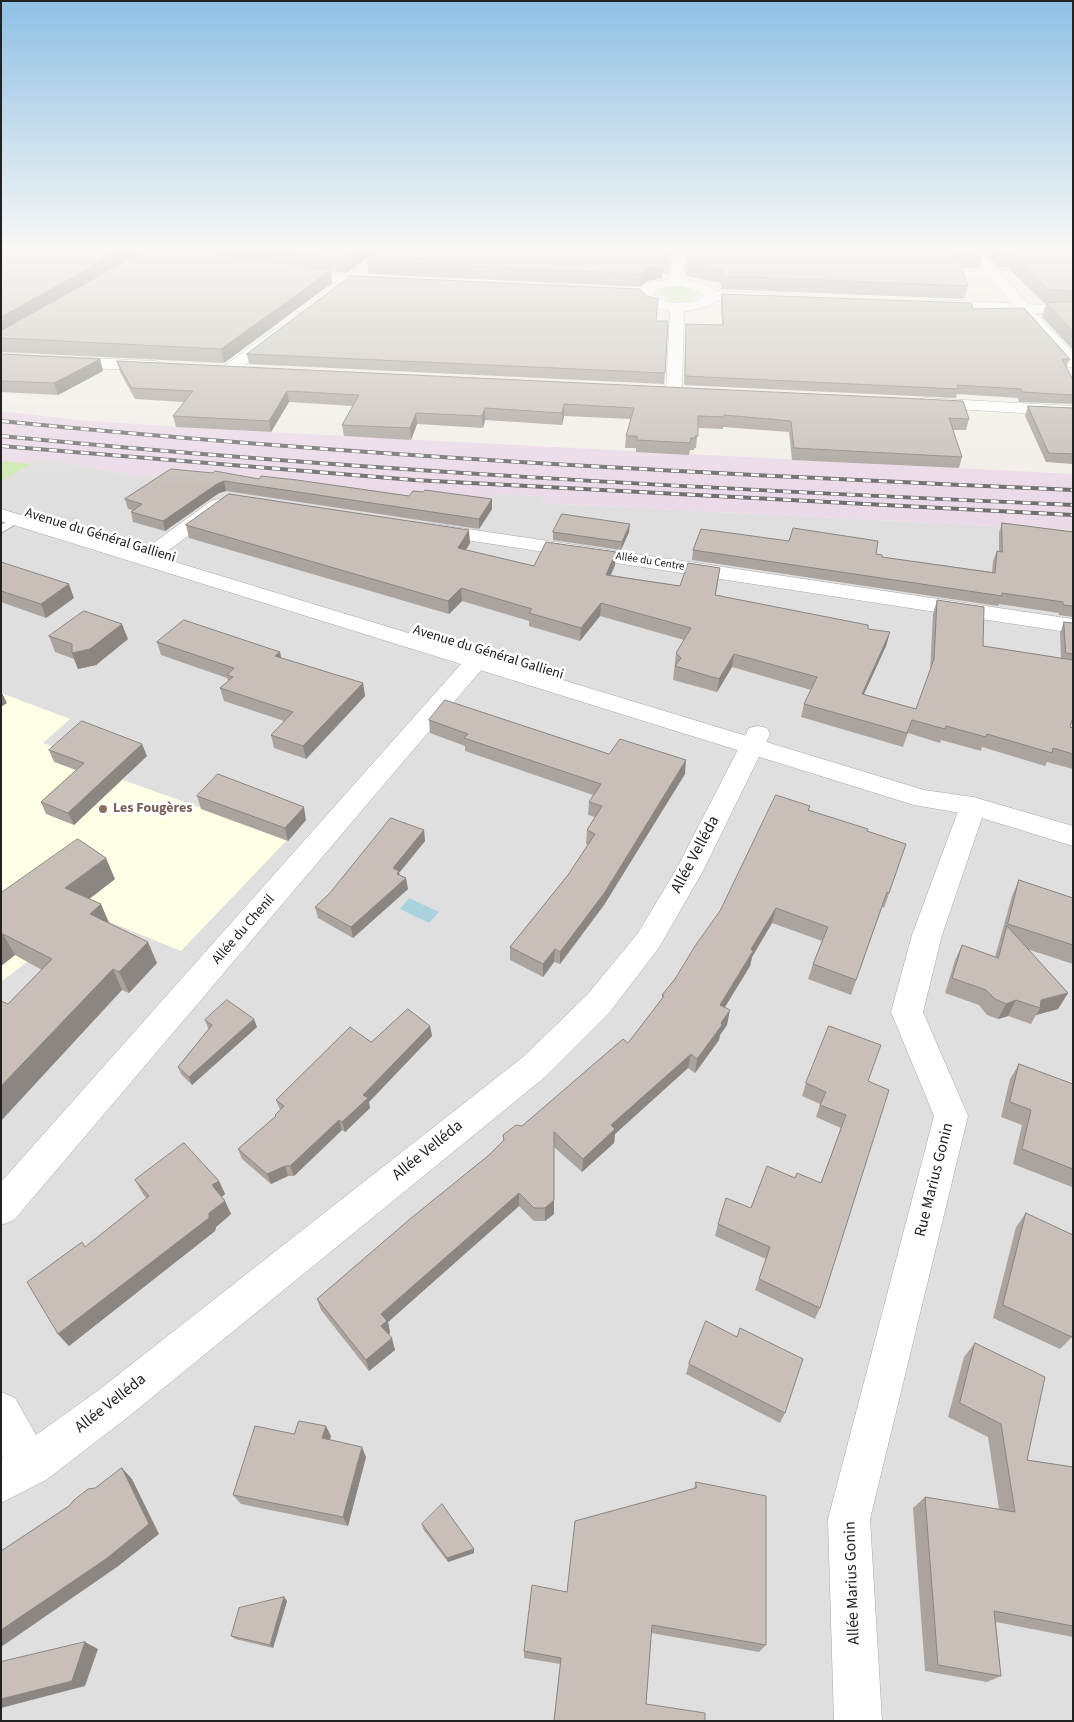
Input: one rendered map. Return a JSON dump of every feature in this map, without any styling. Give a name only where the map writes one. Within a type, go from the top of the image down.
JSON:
[{"type":"street","points":[[230,369],[285,328]]},
{"type":"street","points":[[674,390],[676,328]]},
{"type":"street","points":[[1043,328],[1073,363]]},
{"type":"street","points":[[1,359],[171,366]]},
{"type":"street","points":[[210,368],[250,370]]},
{"type":"street","points":[[655,389],[694,391]]},
{"type":"street","points":[[914,403],[1073,411]]},
{"type":"street","points":[[148,556],[232,498]]},
{"type":"street","name":"Avenue du Général Gallieni","points":[[5,518],[148,556],[481,656],[754,740],[923,799],[973,806],[1073,836]]},
{"type":"street","name":"Allée du Centre","points":[[414,527],[1073,626]]},
{"type":"street","name":"Allée du Chenil","points":[[1,1208],[481,656]]},
{"type":"street","name":"Allée Velléda","points":[[16,1474],[114,1402],[534,1067],[598,1004],[653,933],[689,871],[754,740]]},
{"type":"street","name":"Rue Marius Gonin","points":[[867,1448],[951,1116],[907,1012],[928,935],[973,806]]},
{"type":"street","points":[[1,1412],[6,1424],[16,1474]]},
{"type":"street","name":"Allée Marius Gonin","points":[[858,1721],[849,1519],[867,1448]]},
{"type":"shaded area","points":[[1,411],[77,420],[229,430],[1073,474],[1073,530],[540,503],[544,496],[491,494],[485,500],[321,491],[126,474],[42,458],[28,464],[1,462]]},
{"type":"shaded area","points":[[42,458],[126,474],[321,491],[484,500],[491,494],[545,496],[541,503],[1073,530],[1073,1721],[1,1721],[1,462],[28,464]]},
{"type":"shaded area","name":"Les Fougères","points":[[1,693],[70,719],[43,743],[128,774],[123,780],[288,839],[181,951],[90,914],[1,982]]},
{"type":"green space","points":[[1,461],[31,464],[1,481]]},
{"type":"water","points":[[409,898],[439,912],[429,923],[400,909]]},
{"type":"building","points":[[6,328],[250,328],[221,349],[1,338],[1,331]]},
{"type":"building","points":[[281,328],[668,328],[665,373],[247,354]]},
{"type":"building","points":[[686,328],[1042,328],[1070,359],[1062,359],[1073,380],[1073,395],[1022,392],[1021,389],[957,385],[958,389],[685,376]]},
{"type":"building","points":[[1,354],[100,359],[54,383],[1,381]]},
{"type":"building","points":[[117,361],[963,401],[969,419],[949,418],[962,457],[794,448],[791,421],[724,415],[724,417],[698,416],[698,436],[691,438],[690,443],[637,440],[637,436],[626,436],[634,408],[564,404],[562,413],[485,408],[482,416],[416,413],[410,428],[342,425],[359,395],[287,391],[269,421],[173,416],[193,391],[132,388]]},
{"type":"building","points":[[1028,406],[1073,408],[1073,454],[1049,453]]},
{"type":"building","points":[[171,469],[213,473],[215,471],[259,479],[261,476],[297,480],[409,496],[413,491],[423,492],[425,490],[492,499],[479,519],[224,481],[163,521],[131,512],[142,504],[125,499]]},
{"type":"building","points":[[229,494],[469,530],[458,548],[534,566],[546,542],[616,552],[606,575],[680,586],[688,563],[720,568],[715,595],[868,625],[868,629],[890,632],[862,694],[916,709],[934,659],[937,600],[984,607],[983,646],[1073,660],[1073,717],[1070,727],[1073,728],[1073,754],[1053,748],[1052,753],[987,734],[986,737],[946,726],[945,729],[912,720],[907,733],[804,704],[817,677],[734,654],[719,679],[675,666],[681,658],[676,653],[691,628],[601,603],[581,628],[529,613],[532,609],[461,588],[448,601],[186,525]]},
{"type":"building","points":[[562,514],[630,524],[622,542],[553,532]]},
{"type":"building","points":[[1002,523],[1073,532],[1073,606],[1063,605],[1063,602],[1002,593],[1002,596],[693,550],[701,529],[789,541],[793,528],[878,541],[876,554],[882,555],[882,557],[995,573],[997,551],[1002,552]]},
{"type":"building","points":[[1,562],[69,584],[41,604],[1,591]]},
{"type":"building","points":[[84,611],[122,624],[90,649],[72,653],[72,644],[49,636]]},
{"type":"building","points":[[184,620],[280,652],[275,656],[363,683],[303,746],[271,735],[293,712],[220,688],[233,677],[227,675],[234,668],[157,642]]},
{"type":"building","points":[[1064,622],[1073,623],[1073,654],[1066,653]]},
{"type":"building","points":[[445,700],[609,754],[620,739],[686,760],[605,892],[560,952],[555,949],[543,964],[510,947],[568,875],[595,834],[587,830],[602,806],[589,802],[601,784],[464,738],[468,734],[429,720]]},
{"type":"building","points":[[82,721],[142,744],[68,813],[41,802],[84,763],[49,750]]},
{"type":"building","points":[[218,774],[304,807],[285,828],[197,796]]},
{"type":"building","points":[[776,795],[810,806],[808,810],[868,829],[867,831],[906,844],[856,980],[813,964],[828,927],[776,908],[751,949],[753,951],[720,1005],[730,1010],[721,1023],[722,1025],[697,1059],[691,1054],[611,1125],[615,1129],[583,1159],[554,1132],[554,1200],[545,1208],[534,1208],[519,1193],[381,1314],[387,1321],[381,1326],[392,1338],[366,1360],[317,1299],[410,1219],[489,1155],[504,1140],[503,1135],[516,1125],[522,1126],[623,1039],[628,1043],[664,996],[662,995],[675,979],[695,946],[720,911]]},
{"type":"building","points":[[391,818],[424,830],[393,868],[399,871],[397,874],[406,878],[351,927],[315,907],[329,894]]},
{"type":"building","points":[[78,839],[106,858],[65,888],[101,904],[90,914],[148,942],[119,972],[113,969],[1,1086],[1,1001],[8,1004],[52,959],[3,934],[1,935],[1,893]]},
{"type":"building","points":[[1019,880],[1073,898],[1073,945],[1008,924]]},
{"type":"building","points":[[1007,926],[1068,993],[1041,1000],[1040,1008],[1016,1000],[1006,1004],[995,999],[986,990],[952,978],[962,945],[998,958]]},
{"type":"building","points":[[227,1000],[254,1019],[189,1077],[178,1067],[212,1025],[205,1020]]},
{"type":"building","points":[[408,1009],[430,1026],[363,1095],[368,1098],[342,1122],[339,1120],[290,1166],[285,1166],[267,1174],[238,1149],[276,1116],[284,1106],[276,1100],[350,1027],[371,1042]]},
{"type":"building","points":[[829,1026],[881,1045],[868,1081],[889,1090],[820,1308],[759,1279],[770,1247],[718,1224],[726,1198],[751,1208],[767,1166],[795,1178],[797,1173],[821,1183],[846,1115],[820,1105],[826,1092],[806,1083]]},
{"type":"building","points":[[1019,1064],[1073,1084],[1073,1169],[1022,1149],[1031,1110],[1010,1102]]},
{"type":"building","points":[[184,1143],[219,1181],[212,1185],[225,1201],[209,1213],[209,1218],[58,1334],[27,1282],[82,1242],[85,1247],[149,1196],[135,1180]]},
{"type":"building","points":[[1026,1213],[1073,1235],[1072,1337],[1003,1305]]},
{"type":"building","points":[[706,1321],[737,1337],[740,1328],[803,1359],[785,1413],[689,1364]]},
{"type":"building","points":[[975,1343],[1045,1377],[1027,1460],[1073,1467],[1073,1626],[994,1611],[1001,1676],[938,1665],[925,1497],[1015,1512],[1001,1424],[960,1403]]},
{"type":"building","points":[[299,1421],[326,1426],[322,1438],[362,1447],[343,1517],[233,1495],[255,1426],[294,1434]]},
{"type":"building","points":[[122,1468],[149,1524],[106,1559],[1,1630],[1,1551],[69,1506],[88,1489],[95,1488]]},
{"type":"building","points":[[696,1482],[766,1496],[766,1645],[652,1625],[646,1704],[705,1713],[705,1721],[554,1721],[561,1658],[524,1651],[532,1585],[567,1592],[575,1521],[696,1488]]},
{"type":"building","points":[[442,1504],[474,1549],[447,1558],[422,1524]]},
{"type":"building","points":[[284,1597],[270,1645],[231,1636],[239,1608]]},
{"type":"building","points":[[85,1642],[72,1681],[1,1699],[1,1662]]},
{"type":"railway","points":[[1,421],[269,445],[537,463],[1073,490]]},
{"type":"railway","points":[[1,436],[269,459],[537,478],[1073,505]]},
{"type":"railway","points":[[1,446],[414,480],[1073,515]]},
{"type":"place","name":"Les Fougères","points":[[103,809]]}]
